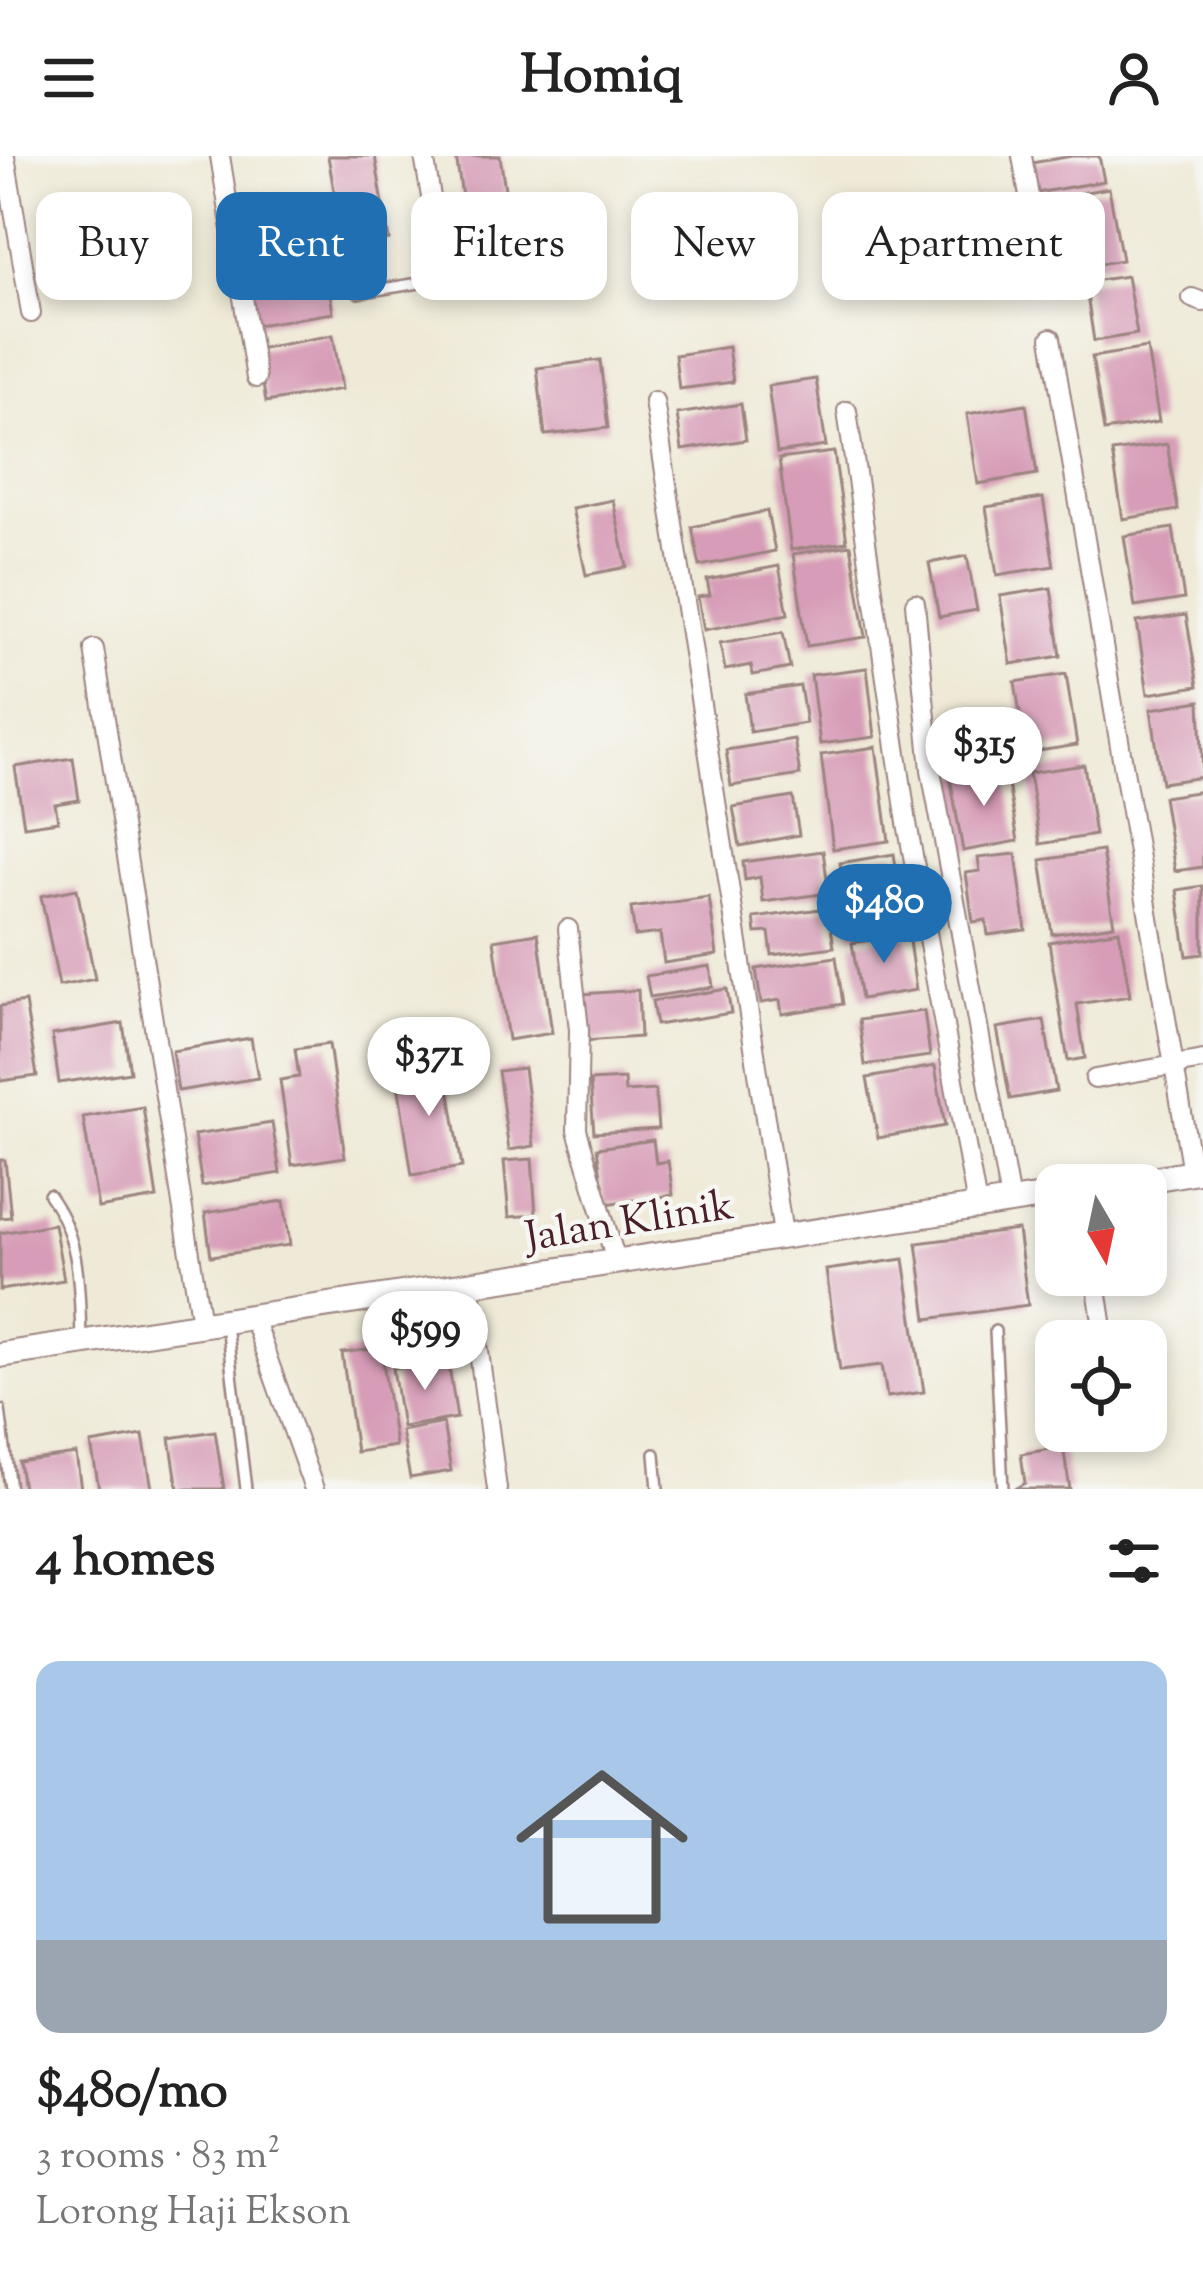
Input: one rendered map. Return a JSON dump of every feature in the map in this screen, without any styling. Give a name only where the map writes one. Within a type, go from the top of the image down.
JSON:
[{"type":"street","points":[[5,156],[31,313]]},
{"type":"street","points":[[220,156],[256,378]]},
{"type":"street","points":[[424,156],[430,192]]},
{"type":"street","points":[[1022,156],[1028,192]]},
{"type":"street","points":[[1051,338],[1170,1066],[1197,1172],[1167,1177]]},
{"type":"street","points":[[654,400],[783,1234]]},
{"type":"street","points":[[847,411],[907,823],[977,1206]]},
{"type":"street","points":[[915,602],[932,770],[1010,1201]]},
{"type":"street","points":[[94,650],[213,1321]]},
{"type":"street","points":[[568,929],[580,1030],[577,1130],[616,1261]]},
{"type":"street","points":[[1095,1079],[1203,1060]]},
{"type":"street","name":"Jalan Klinik","points":[[0,1355],[1035,1198]]},
{"type":"street","points":[[470,1283],[497,1489]]},
{"type":"street","points":[[252,1315],[314,1489]]},
{"type":"lane","points":[[49,1195],[70,1225],[79,1270],[81,1343]]},
{"type":"lane","points":[[213,1321],[246,1489]]},
{"type":"lane","points":[[995,1331],[1003,1489]]},
{"type":"lane","points":[[0,1409],[10,1489]]},
{"type":"lane","points":[[655,1454],[658,1489]]},
{"type":"building","points":[[328,156],[375,156],[381,192],[334,192]]},
{"type":"building","points":[[456,156],[500,156],[505,192],[461,192]]},
{"type":"building","points":[[1099,156],[1104,181],[1031,192],[1026,164]]},
{"type":"building","points":[[1109,188],[1122,260],[1105,263],[1105,192],[1086,192]]},
{"type":"building","points":[[1127,276],[1137,334],[1094,341],[1088,300],[1105,300],[1105,279]]},
{"type":"building","points":[[246,300],[331,300],[333,313],[250,326]]},
{"type":"building","points":[[333,335],[342,389],[266,402],[257,349]]},
{"type":"building","points":[[728,347],[733,382],[679,389],[675,355]]},
{"type":"building","points":[[1147,348],[1159,422],[1104,431],[1092,357]]},
{"type":"building","points":[[600,360],[608,428],[545,435],[537,368]]},
{"type":"building","points":[[816,379],[826,446],[777,453],[768,386]]},
{"type":"building","points":[[741,404],[746,440],[682,450],[677,414]]},
{"type":"building","points":[[1026,404],[1037,474],[978,484],[967,414]]},
{"type":"building","points":[[1167,444],[1178,510],[1123,519],[1112,452]]},
{"type":"building","points":[[834,452],[847,542],[791,550],[779,459]]},
{"type":"building","points":[[1043,498],[1054,566],[997,575],[986,507]]},
{"type":"building","points":[[613,500],[627,567],[586,575],[572,508]]},
{"type":"building","points":[[767,511],[775,551],[700,566],[692,527]]},
{"type":"building","points":[[1173,528],[1184,599],[1135,607],[1124,536]]},
{"type":"building","points":[[851,545],[866,637],[807,646],[793,554]]},
{"type":"building","points":[[967,556],[977,610],[939,617],[929,563]]},
{"type":"building","points":[[779,566],[788,614],[704,630],[698,597],[710,595],[707,580]]},
{"type":"building","points":[[1051,588],[1061,656],[1011,664],[1000,596]]},
{"type":"building","points":[[1186,615],[1198,686],[1148,694],[1137,622]]},
{"type":"building","points":[[783,632],[790,668],[753,675],[751,665],[725,670],[720,643]]},
{"type":"building","points":[[867,668],[875,737],[820,744],[811,675]]},
{"type":"building","points":[[1066,674],[1077,745],[1026,753],[1015,682]]},
{"type":"building","points":[[800,686],[806,723],[750,732],[745,694]]},
{"type":"building","points":[[1200,701],[1203,777],[1162,783],[1151,709]]},
{"type":"building","points":[[794,739],[800,775],[731,786],[726,750]]},
{"type":"building","points":[[876,747],[889,841],[833,849],[821,755]]},
{"type":"building","points":[[73,758],[79,800],[55,804],[58,821],[24,826],[15,767]]},
{"type":"building","points":[[1084,765],[1095,835],[1040,844],[1029,773]]},
{"type":"building","points":[[1005,767],[1018,841],[963,851],[950,777]]},
{"type":"building","points":[[1203,791],[1203,867],[1175,871],[1163,797]]},
{"type":"building","points":[[793,797],[799,835],[740,846],[733,807]]},
{"type":"building","points":[[823,851],[829,893],[763,902],[760,877],[745,880],[743,862]]},
{"type":"building","points":[[1102,851],[1114,925],[1052,934],[1041,860]]},
{"type":"building","points":[[894,854],[905,926],[851,935],[840,863]]},
{"type":"building","points":[[1016,854],[1026,930],[988,935],[986,920],[973,922],[966,873],[980,871],[978,858]]},
{"type":"building","points":[[1203,886],[1203,954],[1187,956],[1177,890]]},
{"type":"building","points":[[77,889],[95,979],[59,986],[41,896]]},
{"type":"building","points":[[709,897],[717,955],[664,963],[660,933],[635,936],[631,908]]},
{"type":"building","points":[[828,908],[834,947],[772,955],[769,932],[756,933],[754,918]]},
{"type":"building","points":[[1119,930],[1130,996],[1077,1004],[1085,1058],[1068,1061],[1049,942]]},
{"type":"building","points":[[538,933],[552,1033],[508,1040],[494,940]]},
{"type":"building","points":[[908,934],[916,990],[861,999],[852,943]]},
{"type":"building","points":[[836,957],[843,1004],[782,1014],[780,1000],[761,1003],[756,969]]},
{"type":"building","points":[[710,966],[713,987],[650,997],[646,976]]},
{"type":"building","points":[[727,989],[731,1013],[656,1025],[652,1001]]},
{"type":"building","points":[[638,990],[640,1037],[584,1041],[582,994]]},
{"type":"building","points":[[25,1002],[37,1076],[0,1081],[0,1006]]},
{"type":"building","points":[[924,1011],[930,1056],[865,1065],[859,1020]]},
{"type":"building","points":[[1044,1020],[1056,1091],[1010,1099],[997,1028]]},
{"type":"building","points":[[123,1023],[130,1072],[59,1083],[52,1035]]},
{"type":"building","points":[[251,1038],[258,1078],[178,1091],[172,1051]]},
{"type":"building","points":[[329,1044],[345,1157],[292,1165],[280,1080],[299,1077],[295,1049]]},
{"type":"building","points":[[445,1063],[462,1167],[412,1175],[396,1070]]},
{"type":"building","points":[[935,1066],[945,1126],[878,1138],[867,1078]]},
{"type":"building","points":[[524,1068],[534,1146],[509,1150],[498,1071]]},
{"type":"building","points":[[624,1079],[625,1092],[655,1090],[658,1129],[594,1133],[590,1081]]},
{"type":"building","points":[[143,1107],[157,1198],[98,1208],[83,1117]]},
{"type":"building","points":[[272,1123],[280,1173],[202,1186],[194,1135]]},
{"type":"building","points":[[653,1140],[656,1163],[668,1161],[673,1195],[605,1204],[597,1148]]},
{"type":"building","points":[[532,1159],[536,1215],[509,1217],[504,1161]]},
{"type":"building","points":[[0,1160],[5,1160],[11,1217],[0,1218]]},
{"type":"building","points":[[284,1201],[290,1245],[211,1256],[205,1213]]},
{"type":"building","points":[[54,1224],[64,1280],[0,1290],[0,1233]]},
{"type":"building","points":[[1018,1230],[1028,1305],[927,1319],[917,1243]]},
{"type":"building","points":[[904,1259],[924,1392],[887,1397],[882,1365],[840,1370],[826,1270]]},
{"type":"building","points":[[381,1348],[395,1446],[356,1452],[342,1353]]},
{"type":"building","points":[[448,1360],[457,1418],[402,1427],[393,1368]]},
{"type":"building","points":[[443,1423],[451,1471],[410,1478],[401,1431]]},
{"type":"building","points":[[215,1431],[224,1489],[178,1489],[170,1438]]},
{"type":"building","points":[[143,1435],[152,1489],[99,1489],[91,1444]]},
{"type":"building","points":[[1064,1452],[1070,1489],[1014,1489],[1025,1483],[1021,1454]]},
{"type":"building","points":[[76,1454],[81,1489],[23,1489],[19,1462]]}]
